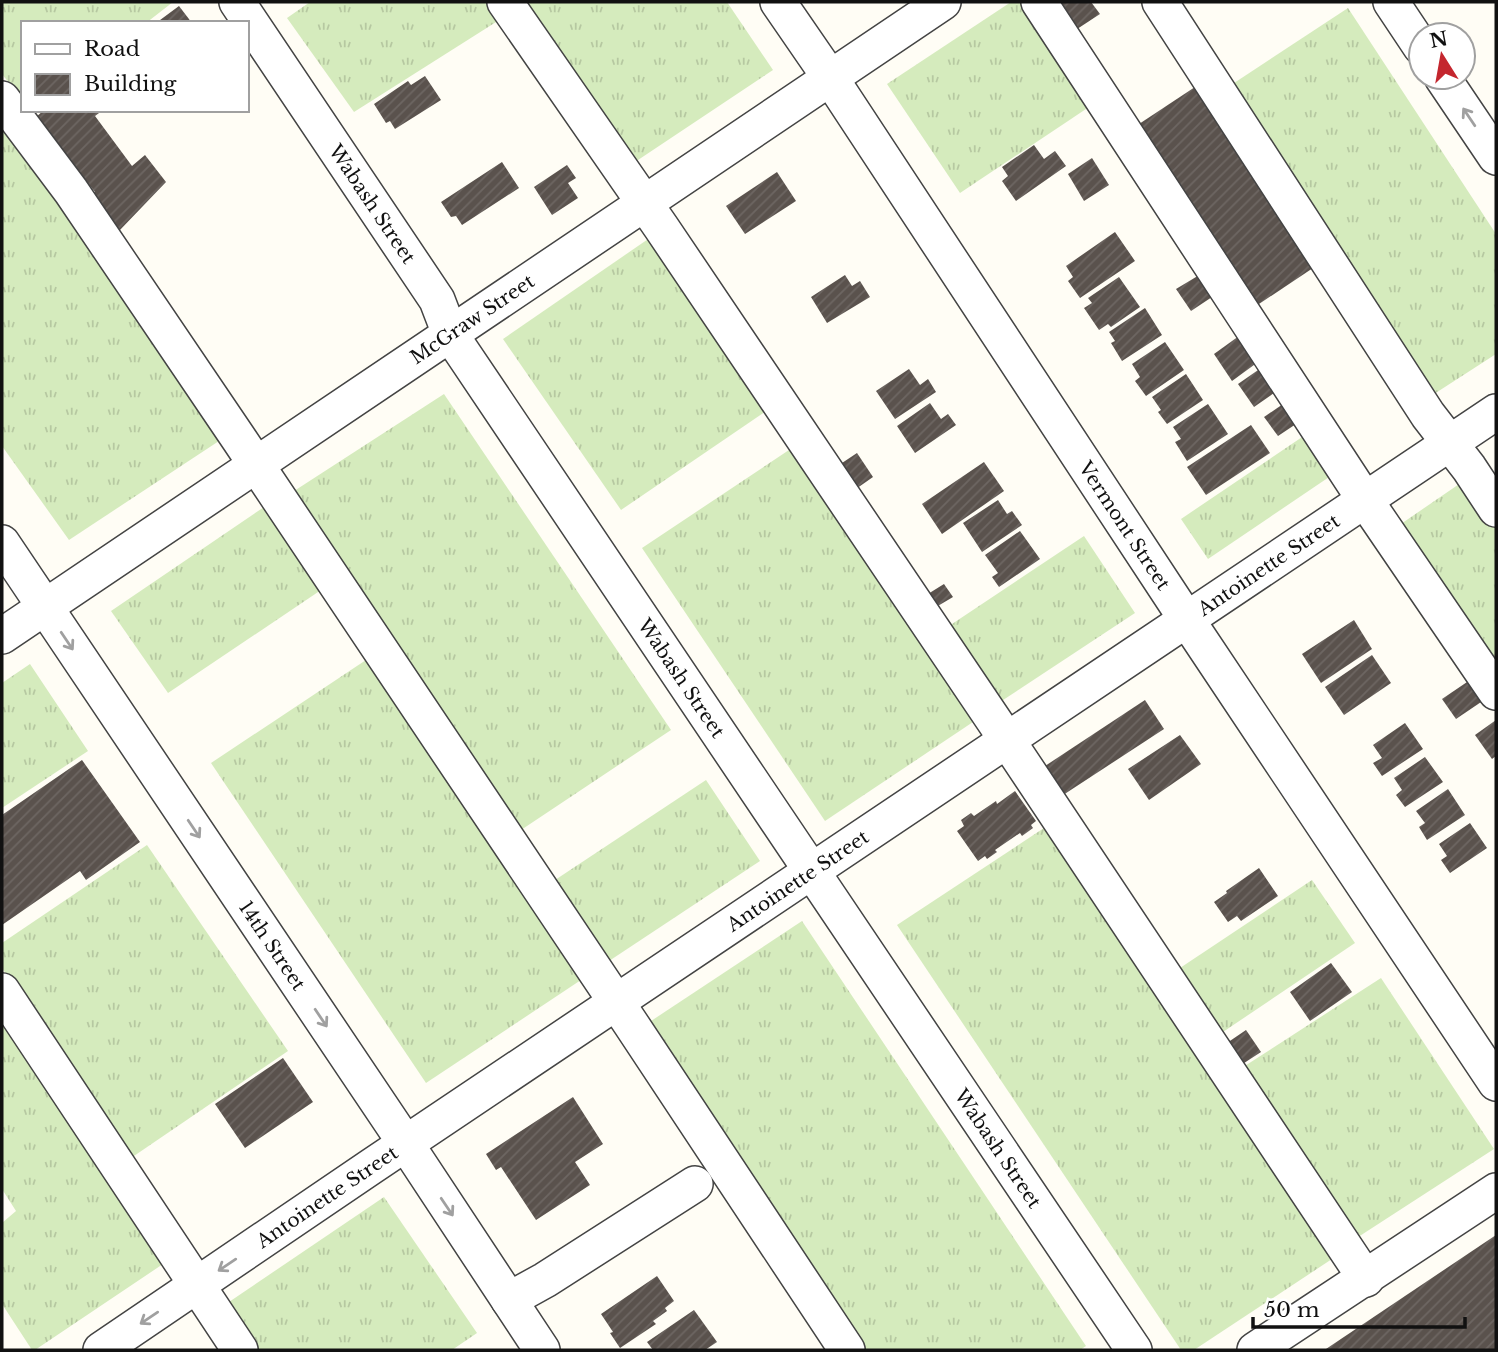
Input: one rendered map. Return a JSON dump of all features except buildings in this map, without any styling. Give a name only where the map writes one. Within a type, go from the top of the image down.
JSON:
[{"type":"street","name":"Wabash Street","points":[[237,2],[437,300],[450,334],[1134,1350]]},
{"type":"street","points":[[505,2],[1007,740],[1366,1279]]},
{"type":"street","name":"Vermont Street","points":[[778,2],[1496,1083]]},
{"type":"street","name":"McGraw Street","points":[[2,636],[943,2]]},
{"type":"street","points":[[1039,2],[1365,500],[1496,692]]},
{"type":"street","points":[[1160,2],[1421,403],[1496,509]]},
{"type":"street","points":[[1391,2],[1407,26]]},
{"type":"street","points":[[1451,91],[1496,157]]},
{"type":"street","points":[[2,99],[71,191],[617,1002],[847,1350]]},
{"type":"street","name":"Antoinette Street","points":[[101,1350],[1496,412]]},
{"type":"street","name":"14th Street","points":[[2,543],[542,1350]]},
{"type":"street","points":[[2,991],[240,1350]]},
{"type":"street","points":[[509,1300],[695,1184]]},
{"type":"street","points":[[1255,1350],[1496,1191]]},
{"type":"green space","points":[[2,2],[173,2],[149,21],[21,21],[21,98],[2,74]]},
{"type":"green space","points":[[310,2],[494,2],[504,17],[354,112],[287,18]]},
{"type":"green space","points":[[518,2],[727,2],[773,70],[629,166]]},
{"type":"green space","points":[[1011,2],[1022,2],[1092,105],[960,193],[887,84]]},
{"type":"green space","points":[[1348,8],[1496,234],[1496,354],[1431,396],[1228,87]]},
{"type":"green space","points":[[2,117],[222,439],[69,540],[2,446]]},
{"type":"green space","points":[[654,235],[772,407],[621,510],[503,339]]},
{"type":"green space","points":[[444,394],[671,730],[515,834],[291,493]]},
{"type":"green space","points":[[1311,431],[1338,471],[1208,559],[1181,519]]},
{"type":"green space","points":[[792,448],[976,720],[825,821],[642,548]]},
{"type":"green space","points":[[1465,480],[1496,525],[1496,669],[1398,526]]},
{"type":"green space","points":[[270,503],[327,586],[168,693],[111,611]]},
{"type":"green space","points":[[1084,536],[1135,613],[997,704],[946,628]]},
{"type":"green space","points":[[375,654],[590,974],[426,1083],[211,763]]},
{"type":"green space","points":[[30,664],[88,751],[2,808],[2,683]]},
{"type":"green space","points":[[706,780],[760,861],[603,965],[549,884]]},
{"type":"green space","points":[[1044,828],[1332,1259],[1194,1350],[1181,1350],[897,925]]},
{"type":"green space","points":[[147,845],[288,1051],[131,1158],[2,968],[2,943]]},
{"type":"green space","points":[[1312,880],[1355,943],[1220,1034],[1177,970]]},
{"type":"green space","points":[[802,921],[1086,1346],[1080,1350],[862,1350],[645,1025]]},
{"type":"green space","points":[[1381,978],[1494,1149],[1352,1241],[1237,1071]]},
{"type":"green space","points":[[2,1017],[166,1262],[35,1350],[32,1350],[2,1304],[2,1223],[16,1211],[2,1189]]},
{"type":"green space","points":[[384,1197],[477,1333],[452,1350],[253,1350],[223,1306]]}]
